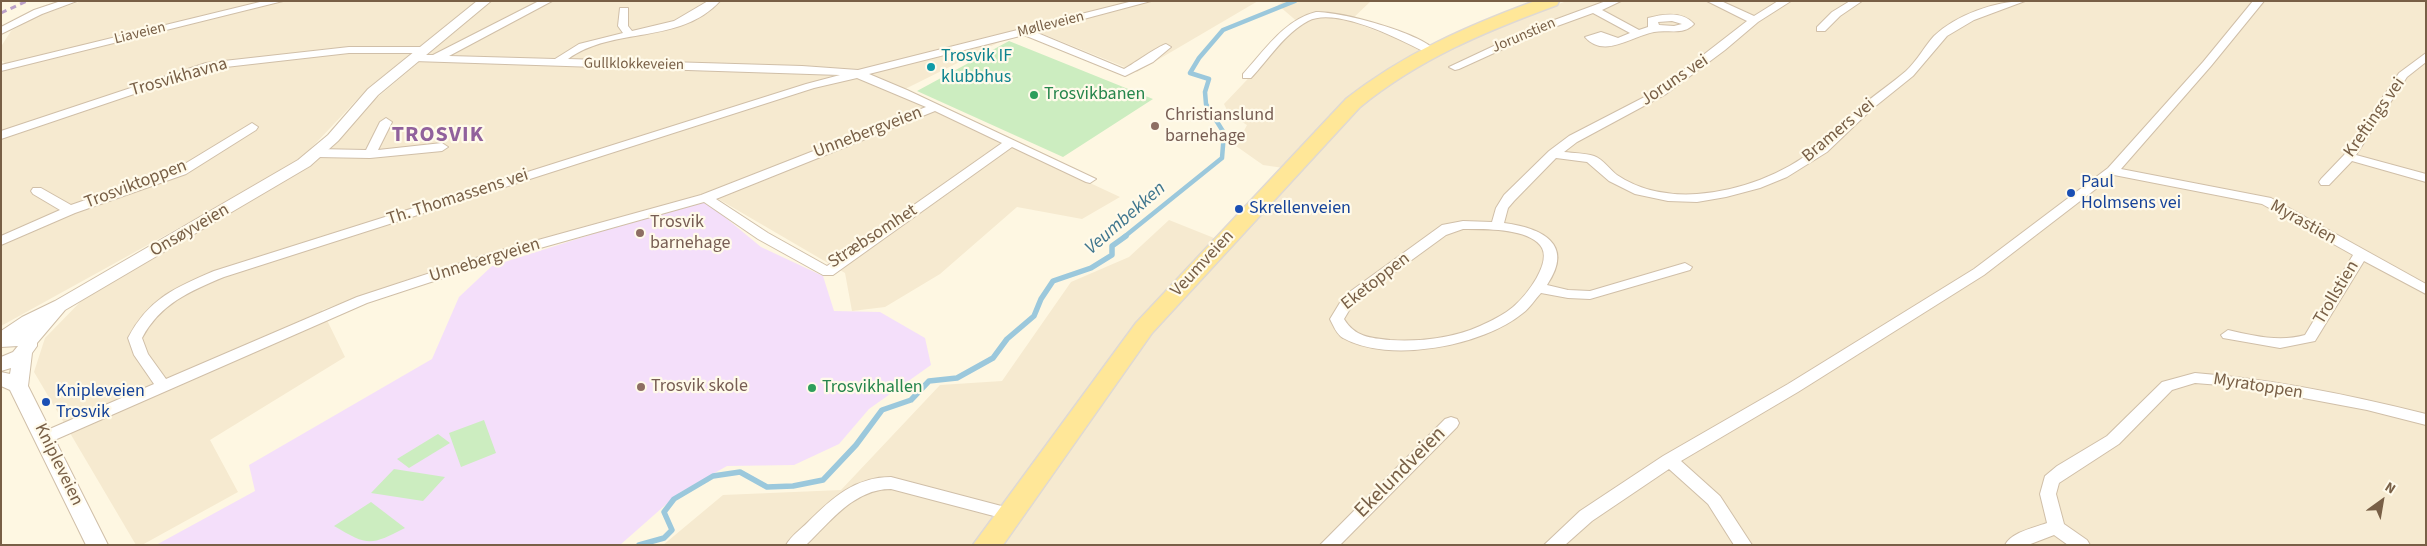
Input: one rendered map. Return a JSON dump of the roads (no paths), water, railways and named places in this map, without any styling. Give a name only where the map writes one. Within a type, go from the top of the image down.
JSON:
[{"type":"main road","name":"Veumveien","points":[[987,545],[1144,328],[1353,103],[1382,78],[1431,51],[1498,21],[1551,1]]},
{"type":"street","points":[[1,31],[38,12],[72,1]]},
{"type":"street","name":"Liaveien","points":[[1,68],[278,1]]},
{"type":"street","name":"Onsøyveien","points":[[1,341],[28,321],[61,305],[274,182],[317,153],[367,97],[424,56],[485,1]]},
{"type":"street","points":[[424,56],[547,1]]},
{"type":"street","points":[[556,63],[578,49],[680,22],[698,14],[715,1]]},
{"type":"street","name":"Mølleveien","points":[[855,73],[1026,32],[1131,3],[1146,1]]},
{"type":"street","name":"Jorunstien","points":[[1455,67],[1509,41],[1616,1]]},
{"type":"street","points":[[1712,1],[1754,20]]},
{"type":"street","points":[[1821,29],[1836,14],[1857,1]]},
{"type":"street","name":"Bramers vei","points":[[1591,159],[1601,169],[1621,183],[1636,190],[1665,197],[1702,198],[1756,184],[1793,169],[1818,154],[1863,111],[1911,72],[1936,40],[1950,29],[1972,17],[2020,1]]},
{"type":"street","points":[[1553,545],[1586,516],[1669,460],[1793,388],[1980,272],[2112,171],[2208,64],[2259,1]]},
{"type":"street","name":"Joruns vei","points":[[1552,154],[1573,139],[1662,92],[1780,2]]},
{"type":"street","points":[[1594,9],[1612,21],[1638,33]]},
{"type":"street","points":[[624,10],[622,26],[630,35]]},
{"type":"street","points":[[1247,76],[1292,29],[1305,18],[1321,13],[1348,18],[1431,51]]},
{"type":"street","points":[[1616,41],[1654,28]]},
{"type":"street","points":[[1026,32],[1125,73],[1149,60],[1166,47]]},
{"type":"street","name":"Trosvikhavna","points":[[1,135],[206,66],[349,50],[424,56]]},
{"type":"street","name":"Gullklokkeveien","points":[[424,56],[556,63],[802,69],[855,73]]},
{"type":"street","name":"Kreftings vei","points":[[2325,182],[2349,157],[2403,75],[2426,56]]},
{"type":"street","points":[[855,73],[903,92],[1090,179]]},
{"type":"street","name":"Th. Thomassens vei","points":[[162,385],[141,355],[135,338],[142,322],[156,306],[192,286],[279,254],[855,73]]},
{"type":"street","name":"Unnebergveien","points":[[44,438],[162,385],[362,300],[496,256],[706,198],[934,108]]},
{"type":"street","points":[[370,154],[386,122]]},
{"type":"street","name":"Trosviktoppen","points":[[1,241],[70,210],[182,171],[252,127]]},
{"type":"street","points":[[1497,226],[1502,208],[1509,198],[1552,154],[1591,159],[1588,144],[1589,132]]},
{"type":"street","name":"Stræbsomhet","points":[[706,198],[763,236],[828,272],[1010,143]]},
{"type":"street","points":[[317,153],[370,154],[442,147]]},
{"type":"street","points":[[2349,157],[2426,178]]},
{"type":"street","name":"Myrastien","points":[[2112,171],[2266,201],[2426,290]]},
{"type":"street","name":"Trosviktoppen","points":[[38,191],[70,210]]},
{"type":"street","name":"Eketoppen","points":[[1463,225],[1497,226],[1534,235],[1549,246],[1551,259],[1539,288],[1526,304],[1506,320],[1479,334],[1412,346],[1390,347],[1360,342],[1348,337],[1340,330],[1336,321],[1338,311],[1342,306],[1447,228],[1463,225]]},
{"type":"street","name":"Trollstien","points":[[2228,335],[2259,342],[2286,343],[2295,343],[2310,338],[2360,254]]},
{"type":"street","points":[[1539,288],[1568,294],[1590,295],[1686,267]]},
{"type":"street","name":"Onsøyveien","points":[[1,365],[25,347],[61,305]]},
{"type":"street","points":[[1,341],[17,339],[25,347]]},
{"type":"street","name":"Knipleveien","points":[[25,347],[10,382],[44,438],[97,545]]},
{"type":"street","name":"Myratoppen","points":[[2056,527],[2048,494],[2050,480],[2063,470],[2114,440],[2167,386],[2180,381],[2195,378],[2245,382],[2367,405],[2426,420]]},
{"type":"street","name":"Ekelundveien","points":[[1329,545],[1451,423]]},
{"type":"street","points":[[1669,460],[1714,500],[1743,545]]},
{"type":"street","points":[[795,545],[842,501],[873,484],[891,483],[1009,514]]},
{"type":"street","points":[[2014,545],[2027,537],[2056,527],[2081,545]]},
{"type":"waterway","name":"Veumbekken","points":[[1124,237],[1222,158],[1224,133],[1206,104],[1205,92],[1209,79],[1190,73],[1199,58],[1223,30],[1295,1]]},
{"type":"waterway","name":"Veumbekken","points":[[639,545],[664,538],[672,530],[664,512],[674,499],[713,476],[740,472],[767,487],[793,486],[823,480],[856,445],[882,410],[911,400],[929,381],[957,378],[993,358],[1007,339],[1034,316],[1041,299],[1053,281],[1091,268],[1112,255],[1112,246],[1126,236]]},
{"type":"railway","points":[[1,13],[27,1]]},
{"type":"place","name":"Trosvik IF klubbhus","points":[[931,67]]},
{"type":"place","name":"Trosvikbanen","points":[[1034,95]]},
{"type":"place","name":"Christianslund barnehage","points":[[1155,126]]},
{"type":"place","name":"Paul Holmsens vei","points":[[2071,193]]},
{"type":"place","name":"Skrellenveien","points":[[1239,209]]},
{"type":"place","name":"Trosvik barnehage","points":[[640,233]]},
{"type":"place","name":"Trosvik skole","points":[[641,387]]},
{"type":"place","name":"Trosvikhallen","points":[[812,388]]},
{"type":"place","name":"Knipleveien Trosvik","points":[[46,402]]},
{"type":"district","name":"TROSVIK","points":[[438,136]]}]
